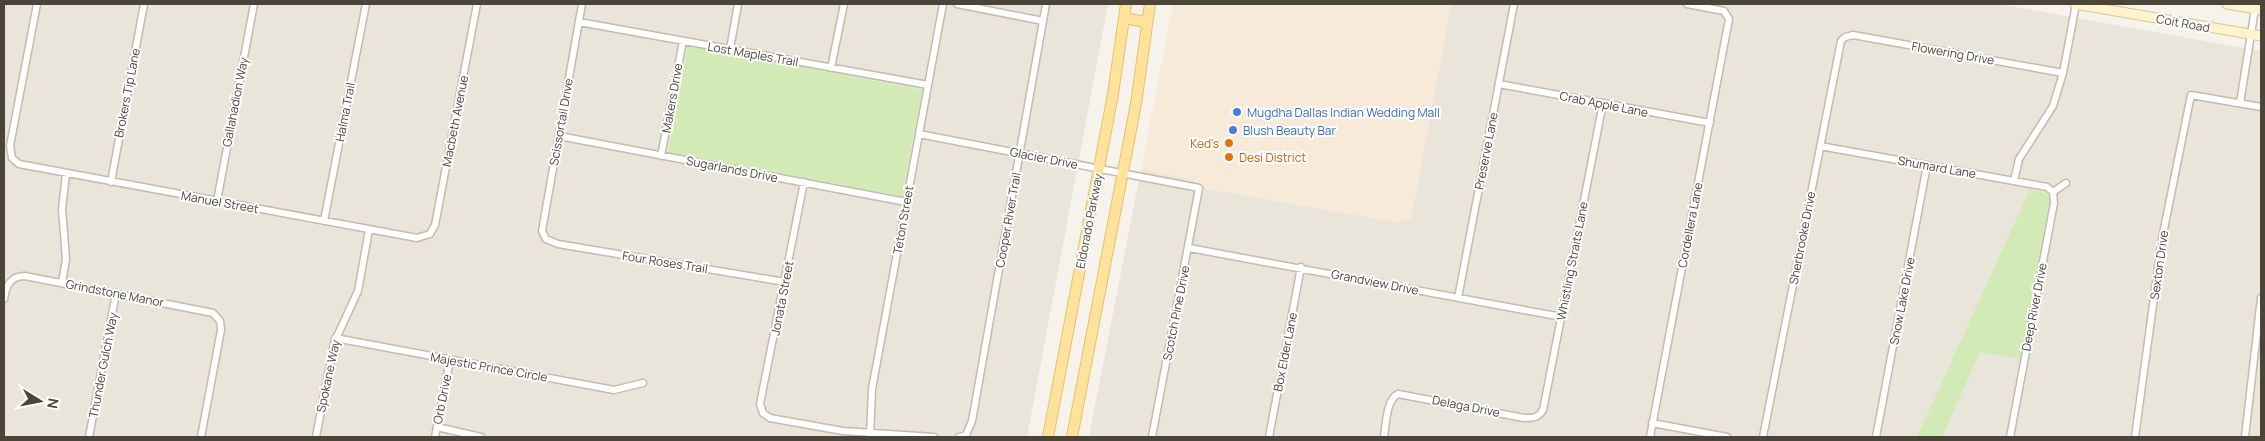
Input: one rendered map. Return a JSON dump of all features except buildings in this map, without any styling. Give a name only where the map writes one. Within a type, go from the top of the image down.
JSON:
[{"type":"main road","name":"Eldorado Parkway","points":[[1048,437],[1113,94],[1126,4]]},
{"type":"main road","name":"Eldorado Parkway","points":[[1072,437],[1136,104],[1150,4]]},
{"type":"main road","name":"Coit Road","points":[[2076,4],[2257,36]]},
{"type":"main road","points":[[2227,4],[2258,10]]},
{"type":"main road","points":[[1124,18],[1146,22]]},
{"type":"street","name":"Manuel Street","points":[[36,4],[10,146],[13,159],[24,166],[369,230],[417,238],[428,235]]},
{"type":"street","name":"Brokers Tip Lane","points":[[111,182],[144,4]]},
{"type":"street","name":"Gallahadion Way","points":[[217,201],[254,4]]},
{"type":"street","name":"Halma Trail","points":[[324,221],[366,4]]},
{"type":"street","name":"Macbeth Avenue","points":[[428,235],[435,224],[477,4]]},
{"type":"street","name":"Scissortail Drive","points":[[546,239],[542,231],[582,4]]},
{"type":"street","points":[[730,49],[738,4]]},
{"type":"street","points":[[831,68],[844,4]]},
{"type":"street","name":"Teton Street","points":[[870,435],[872,389],[943,4]]},
{"type":"street","points":[[957,4],[1043,21]]},
{"type":"street","name":"Cooper River Trail","points":[[962,436],[972,421],[1046,4]]},
{"type":"street","name":"Preserve Lane","points":[[1458,298],[1514,4]]},
{"type":"street","name":"Cordellera Lane","points":[[1650,437],[1729,20],[1727,13],[1687,4]]},
{"type":"street","points":[[2014,180],[2019,160],[2053,106],[2063,74],[2076,4]]},
{"type":"street","points":[[2258,10],[2257,36],[2240,103],[2261,107]]},
{"type":"street","name":"Lost Maples Trail","points":[[579,22],[928,85]]},
{"type":"street","name":"Flowering Drive","points":[[1842,39],[1853,35],[2063,74]]},
{"type":"street","name":"Sherbrooke Drive","points":[[1763,437],[1839,44],[1842,39]]},
{"type":"street","name":"Makers Drive","points":[[661,156],[683,41]]},
{"type":"street","name":"Crab Apple Lane","points":[[1499,84],[1710,123]]},
{"type":"street","name":"Sexton Drive","points":[[2135,437],[2162,239],[2191,95],[2240,103]]},
{"type":"street","name":"Whistling Straits Lane","points":[[1538,417],[1543,410],[1603,103]]},
{"type":"street","name":"Glacier Drive","points":[[919,134],[1199,188]]},
{"type":"street","name":"Sugarlands Drive","points":[[559,136],[906,202]]},
{"type":"street","name":"Shumard Lane","points":[[1820,146],[2014,180],[2047,188],[2053,192]]},
{"type":"street","name":"Snow Lake Drive","points":[[1876,437],[1927,165]]},
{"type":"street","points":[[62,283],[66,259],[62,209],[66,174]]},
{"type":"street","name":"Jonata Street","points":[[804,182],[760,404],[763,412],[770,418],[812,427],[870,435]]},
{"type":"street","points":[[2053,192],[2066,183]]},
{"type":"street","name":"Scotch Pine Drive","points":[[1152,437],[1199,188]]},
{"type":"street","name":"Deep River Drive","points":[[2010,437],[2054,203],[2053,192]]},
{"type":"street","name":"Spokane Way","points":[[316,437],[335,338],[358,291],[369,230]]},
{"type":"street","name":"Four Roses Trail","points":[[546,239],[558,244],[785,282]]},
{"type":"street","name":"Grandview Drive","points":[[1189,248],[1301,267],[1562,317]]},
{"type":"street","name":"Box Elder Lane","points":[[1269,437],[1301,267]]},
{"type":"street","name":"Grindstone Manor","points":[[4,299],[7,285],[12,280],[26,276],[207,310],[218,318],[221,330],[201,437]]},
{"type":"street","name":"Thunder Gulch Way","points":[[89,437],[116,293]]},
{"type":"street","points":[[2245,437],[2261,298]]},
{"type":"street","name":"Majestic Prince Circle","points":[[335,338],[614,390],[643,383]]},
{"type":"street","name":"Orb Drive","points":[[435,437],[450,360]]},
{"type":"street","name":"Delaga Drive","points":[[1384,437],[1390,402],[1394,396],[1404,394],[1524,418],[1538,417]]},
{"type":"street","points":[[1652,423],[1727,437]]},
{"type":"street","points":[[437,427],[481,437]]},
{"type":"street","points":[[870,435],[934,437]]},
{"type":"shaded area","points":[[4,4],[1108,4],[1027,437],[4,437]]},
{"type":"shaded area","points":[[1173,4],[1451,4],[1411,218],[1397,222],[1208,189],[1191,179],[1141,169]]},
{"type":"shaded area","points":[[1451,4],[1999,4],[2261,51],[2261,437],[1089,437],[1141,169],[1191,179],[1208,189],[1397,222],[1411,218]]},
{"type":"green space","points":[[688,45],[922,90],[902,196],[668,152]]},
{"type":"green space","points":[[2030,189],[2043,192],[2050,199],[2020,359],[1980,352],[1942,437],[1917,437]]},
{"type":"place","name":"Mugdha Dallas Indian Wedding Mall","points":[[1237,112]]},
{"type":"place","name":"Blush Beauty Bar","points":[[1233,130]]},
{"type":"place","name":"Ked's","points":[[1229,143]]},
{"type":"place","name":"Desi District","points":[[1229,157]]}]
